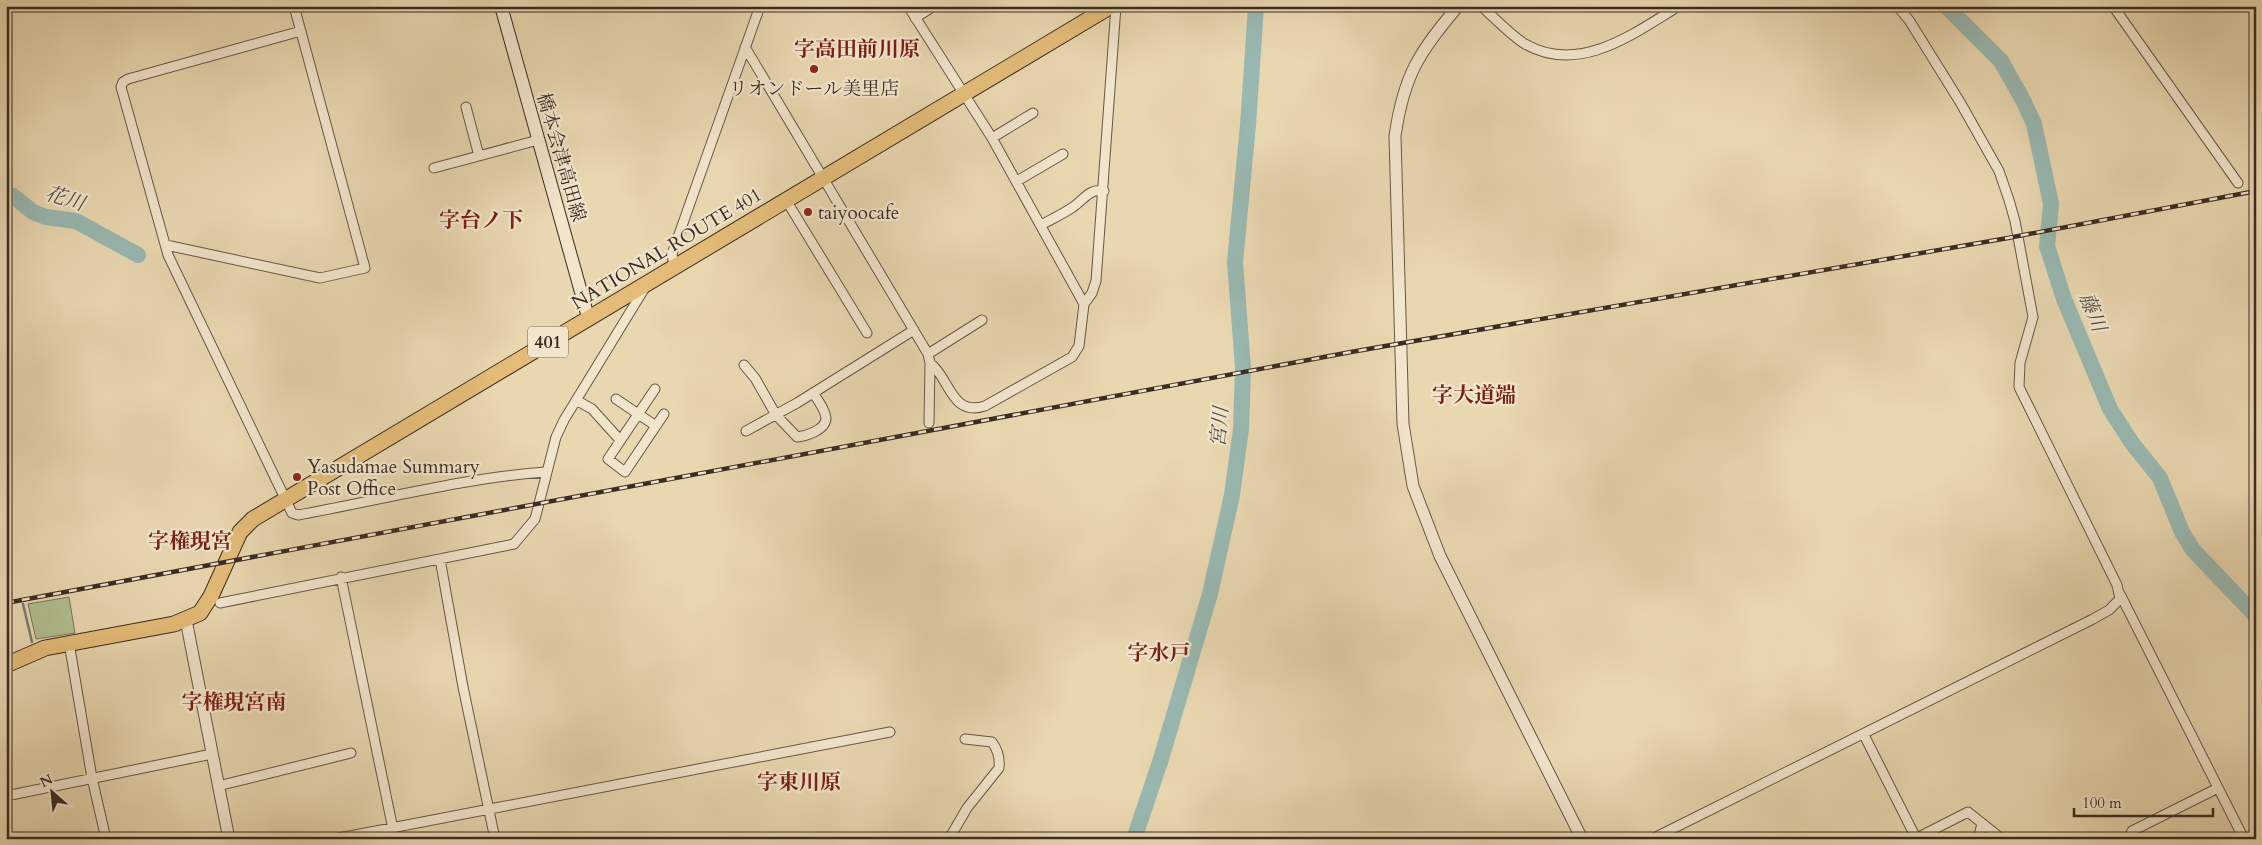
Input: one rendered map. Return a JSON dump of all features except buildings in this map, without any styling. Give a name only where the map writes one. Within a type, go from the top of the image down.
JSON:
[{"type":"highway","name":"NATIONAL ROUTE 401","points":[[6,665],[36,650],[186,620],[200,613],[211,596],[236,539],[245,525],[1110,6]]},
{"type":"main road","name":"橋本会津高田線","points":[[501,6],[588,318]]},
{"type":"street","points":[[166,245],[320,278],[366,268],[294,6]]},
{"type":"street","points":[[674,266],[672,254],[760,6]]},
{"type":"street","points":[[908,6],[992,138],[1084,304]]},
{"type":"street","points":[[915,18],[934,6]]},
{"type":"street","points":[[930,363],[959,402],[973,408],[985,406],[1072,357],[1079,346],[1084,304],[1092,293],[1096,281],[1116,6]]},
{"type":"street","points":[[1458,6],[1418,57],[1408,79],[1399,108],[1395,136],[1403,424],[1413,486],[1440,556],[1582,839]]},
{"type":"street","points":[[1481,6],[1524,43],[1557,55],[1590,53],[1606,47],[1679,6]]},
{"type":"street","points":[[1897,6],[1910,20],[1935,60],[1998,171],[2016,221],[2032,309],[2032,325],[2020,363],[2019,388],[2120,594],[2244,839]]},
{"type":"street","points":[[2113,6],[2238,183]]},
{"type":"street","points":[[301,31],[123,82],[121,87],[168,254],[292,513],[298,515],[506,475],[546,472]]},
{"type":"street","points":[[745,47],[928,354],[930,363],[929,423]]},
{"type":"street","points":[[466,107],[479,156]]},
{"type":"street","points":[[992,138],[1033,114]]},
{"type":"street","points":[[434,168],[538,140]]},
{"type":"street","points":[[1017,181],[1063,154]]},
{"type":"street","points":[[1041,226],[1076,206],[1084,196],[1098,190],[1104,191]]},
{"type":"street","points":[[786,200],[867,333]]},
{"type":"street","points":[[220,604],[341,577],[514,544],[535,519],[541,503],[546,472],[556,437],[576,400],[642,296],[646,283]]},
{"type":"street","points":[[928,354],[982,320]]},
{"type":"street","points":[[746,431],[813,393],[914,330]]},
{"type":"street","points":[[744,365],[755,378],[776,415],[798,437],[806,436],[816,430],[826,418],[822,407],[813,393]]},
{"type":"street","points":[[655,389],[608,458],[625,472],[664,414]]},
{"type":"street","points":[[616,399],[656,426]]},
{"type":"street","points":[[576,400],[592,409],[620,440]]},
{"type":"street","points":[[440,559],[463,688],[495,839]]},
{"type":"street","points":[[341,577],[395,839]]},
{"type":"street","points":[[1652,839],[2094,619],[2115,605],[2120,594]]},
{"type":"street","points":[[186,620],[229,839]]},
{"type":"street","points":[[69,643],[92,778],[106,839]]},
{"type":"street","points":[[334,839],[890,732]]},
{"type":"street","points":[[1864,734],[1916,838],[1968,812],[2002,839]]},
{"type":"street","points":[[949,839],[967,808],[998,768],[1000,762],[998,752],[992,742],[965,739]]},
{"type":"street","points":[[218,786],[351,753]]},
{"type":"street","points":[[6,796],[212,754]]},
{"type":"street","points":[[2128,839],[2132,831],[2218,788]]},
{"type":"street","points":[[1978,839],[1982,824]]},
{"type":"green space","points":[[69,597],[75,633],[36,639],[28,604]]},
{"type":"waterway","name":"宮川","points":[[1134,839],[1160,762],[1210,594],[1232,495],[1241,429],[1243,368],[1235,262],[1248,125],[1256,6]]},
{"type":"waterway","name":"藤川","points":[[1946,6],[2001,61],[2034,124],[2051,204],[2047,246],[2064,299],[2110,409],[2132,443],[2160,478],[2182,532],[2193,550],[2256,616]]},
{"type":"waterway","name":"花川","points":[[6,195],[13,196],[33,212],[46,217],[76,221],[138,255]]},
{"type":"waterway","points":[[23,604],[32,642]]},
{"type":"railway","points":[[6,603],[1351,352],[2008,238],[2256,191]]},
{"type":"place","name":"リオンドール美里店","points":[[814,69]]},
{"type":"place","name":"taiyoocafe","points":[[808,212]]},
{"type":"place","name":"Yasudamae Summary Post Office","points":[[297,477]]},
{"type":"district","name":"字高田前川原","points":[[857,49]]},
{"type":"district","name":"字台ノ下","points":[[481,220]]},
{"type":"district","name":"字大道端","points":[[1474,395]]},
{"type":"district","name":"字権現宮","points":[[190,541]]},
{"type":"district","name":"字水戸","points":[[1159,653]]},
{"type":"district","name":"字権現宮南","points":[[234,702]]},
{"type":"district","name":"字東川原","points":[[799,782]]}]
